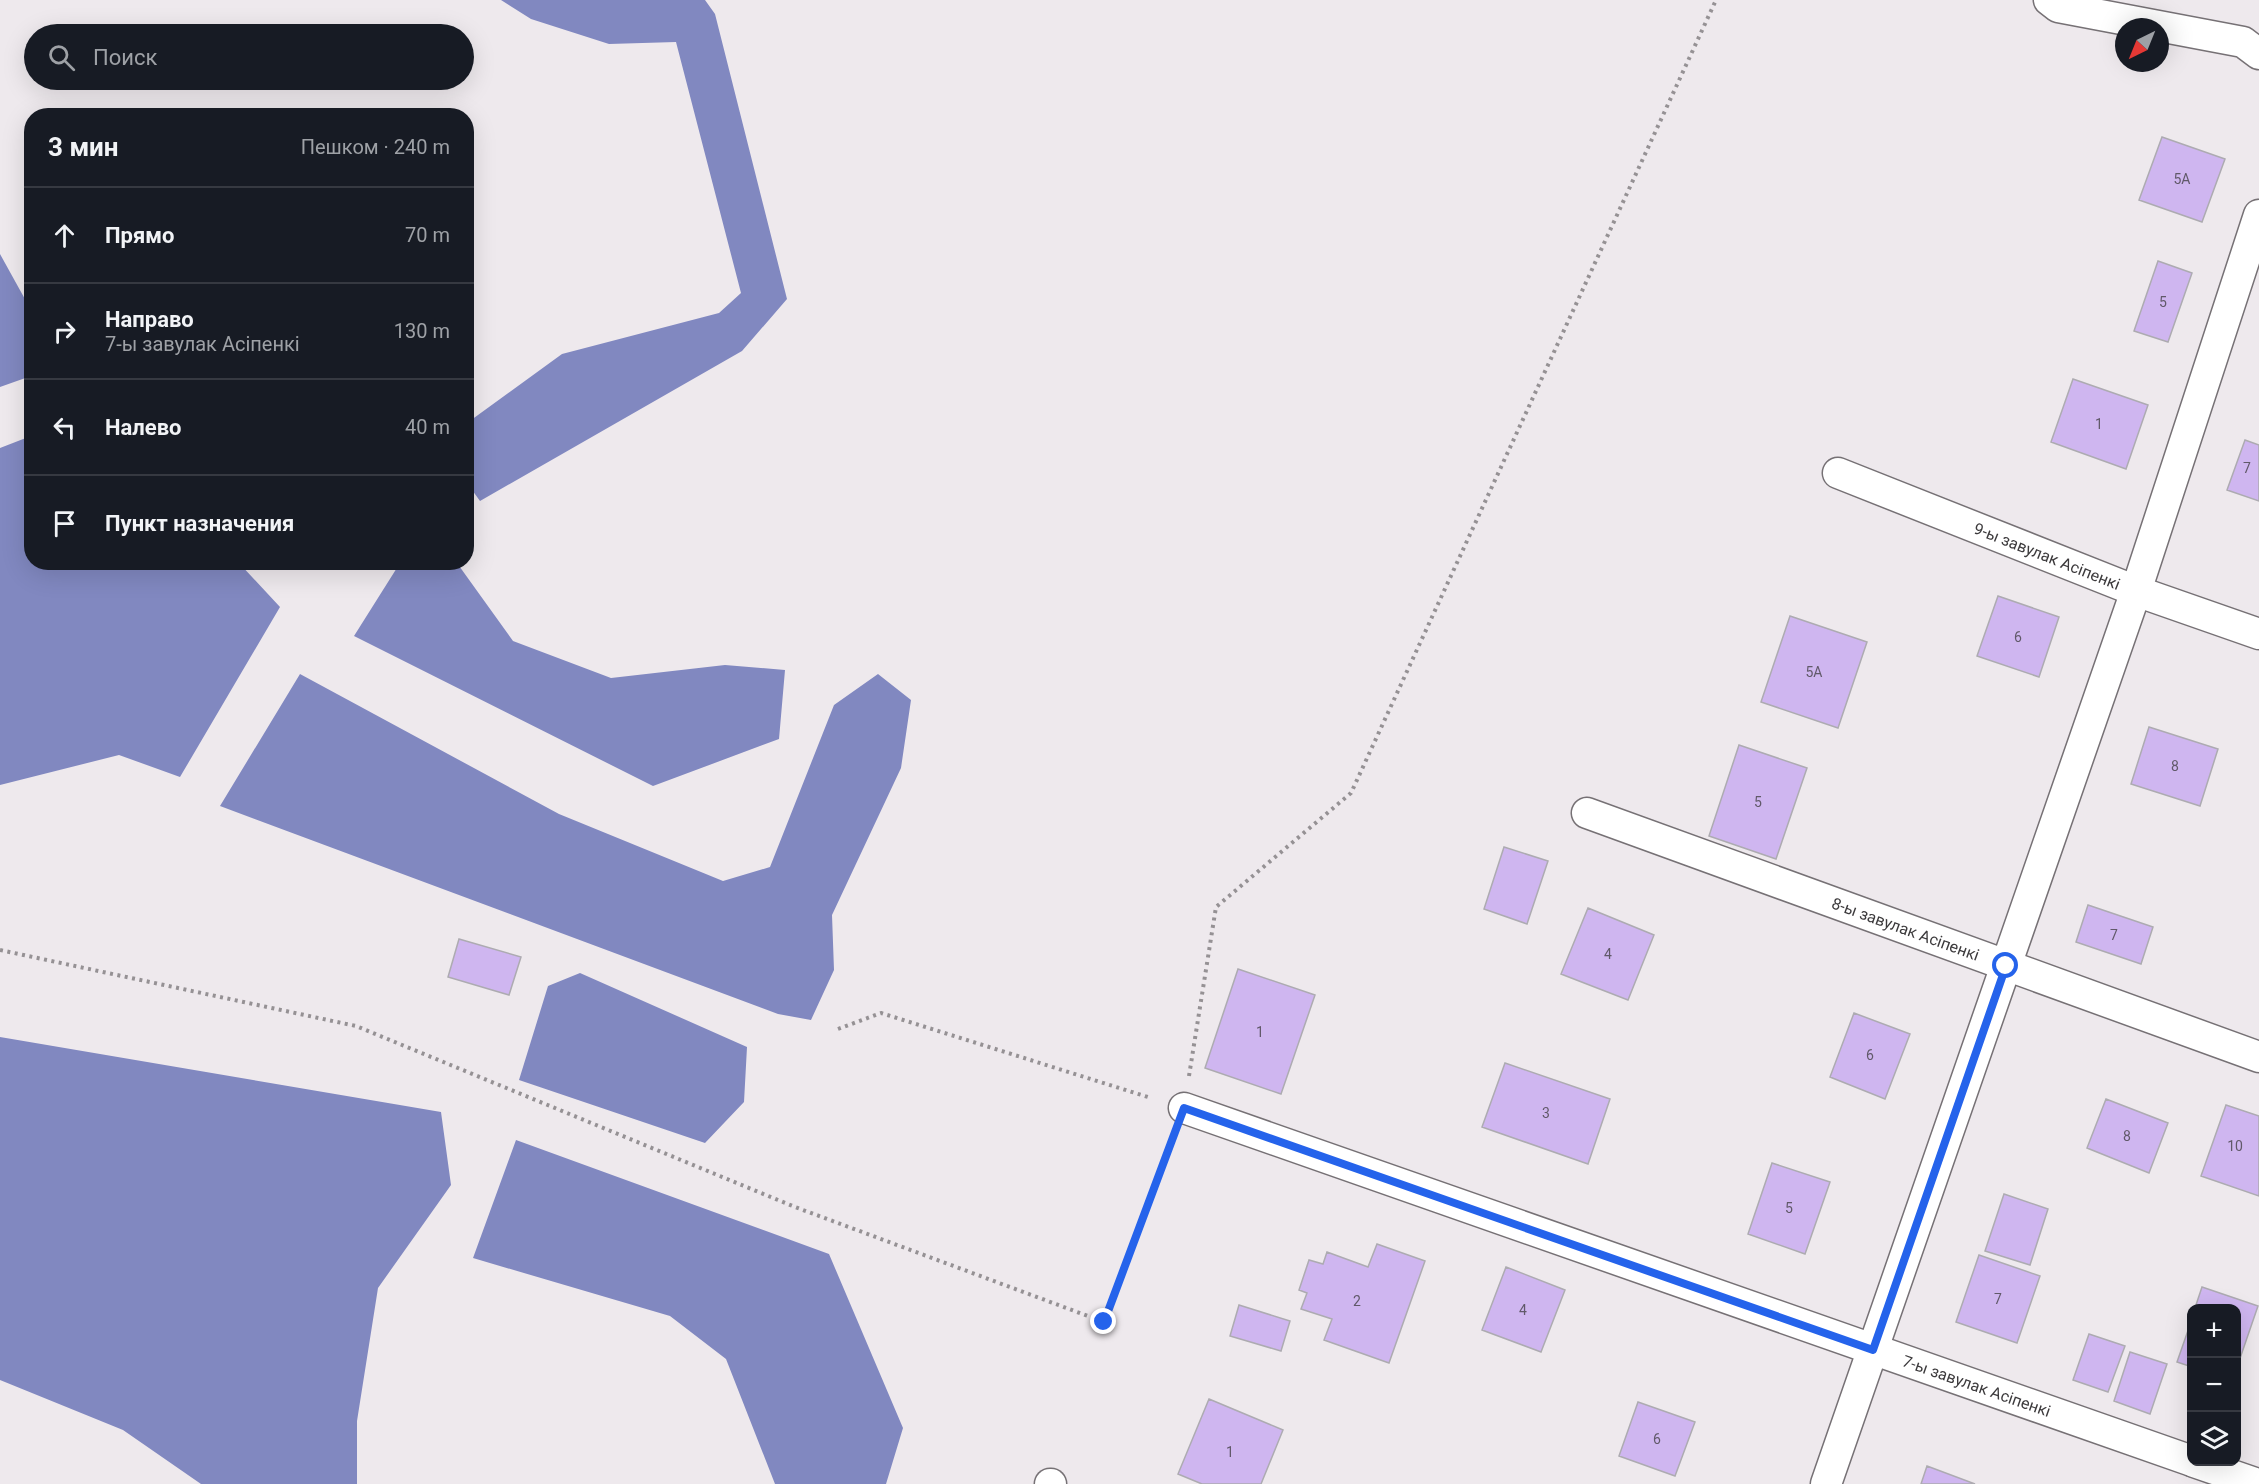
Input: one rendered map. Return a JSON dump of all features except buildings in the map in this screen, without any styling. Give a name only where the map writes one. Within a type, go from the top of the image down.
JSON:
[{"type":"street","points":[[2049,0],[2058,7],[2242,42],[2259,54]]},
{"type":"street","points":[[1826,1484],[2136,591],[2259,215]]},
{"type":"street","name":"9-ы завулак Асіпенкі","points":[[1838,473],[2136,591],[2259,634]]},
{"type":"street","name":"8-ы завулак Асіпенкі","points":[[1587,813],[2259,1057]]},
{"type":"street","name":"7-ы завулак Асіпенкі","points":[[1184,1108],[2187,1459]]},
{"type":"street","name":"7-ы завулак Асіпенкі","points":[[2207,1466],[2258,1484]]},
{"type":"path","points":[[0,950],[356,1026],[795,1207],[1104,1322],[1184,1108],[1216,907],[1351,793],[1716,0]]},
{"type":"path","points":[[838,1029],[881,1013],[1184,1108]]},
{"type":"water","points":[[501,0],[705,0],[715,14],[787,299],[742,351],[480,501],[474,493],[474,418],[562,354],[719,313],[741,293],[676,42],[609,44],[531,19]]},
{"type":"water","points":[[0,254],[24,297],[24,378],[0,387]]},
{"type":"water","points":[[24,439],[24,570],[246,570],[280,607],[180,777],[119,755],[0,785],[0,448]]},
{"type":"water","points":[[396,570],[462,570],[513,641],[611,678],[725,665],[785,670],[779,739],[653,786],[354,636]]},
{"type":"water","points":[[300,674],[559,814],[723,881],[770,867],[834,705],[878,674],[911,700],[901,768],[832,915],[834,970],[811,1020],[778,1014],[220,806]]},
{"type":"water","points":[[580,973],[747,1047],[744,1102],[705,1143],[519,1080],[548,986]]},
{"type":"water","points":[[0,1037],[441,1112],[451,1185],[378,1288],[357,1421],[357,1484],[201,1484],[123,1430],[0,1380]]},
{"type":"water","points":[[516,1140],[829,1254],[903,1428],[886,1484],[775,1484],[726,1359],[670,1316],[473,1258]]},
{"type":"route","points":[[1104,1322],[1184,1108],[1873,1350],[2006,966]]}]
